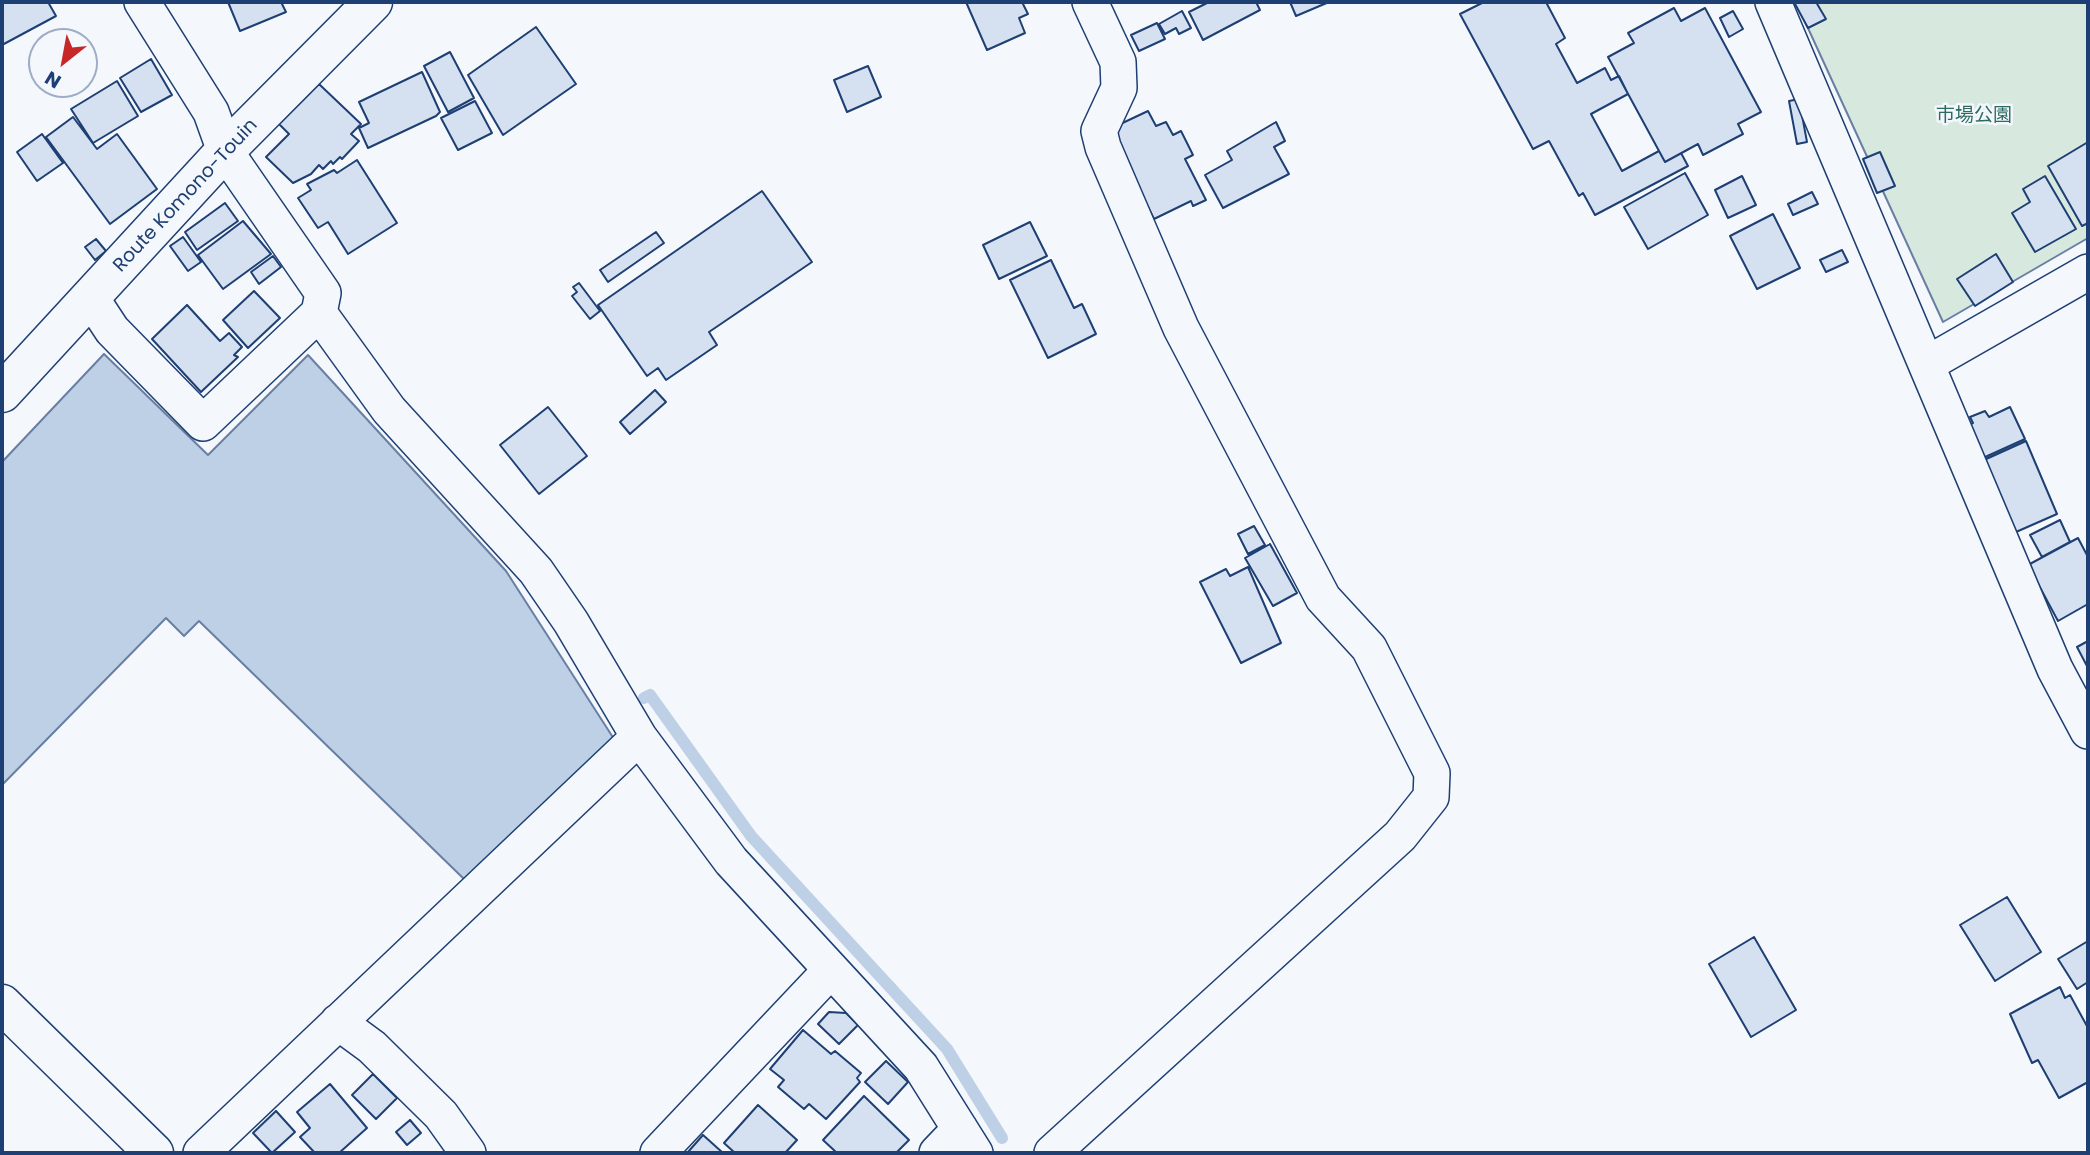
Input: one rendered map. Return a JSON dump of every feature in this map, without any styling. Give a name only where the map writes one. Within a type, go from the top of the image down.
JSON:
[{"type":"main road","name":"Route Komono-Touin","points":[[2,393],[225,151],[373,2]]},
{"type":"main road","points":[[2,1004],[154,1153]]},
{"type":"street","points":[[91,299],[112,330],[203,424],[319,313],[323,293],[225,151],[211,112],[142,2]]},
{"type":"street","points":[[1052,1153],[1400,836],[1430,797],[1432,772],[1369,648],[1323,598],[1181,328],[1103,147],[1099,131],[1119,88],[1118,62],[1090,2]]},
{"type":"street","points":[[1773,2],[2055,669],[2088,731]]},
{"type":"street","points":[[1927,364],[2088,272]]},
{"type":"street","points":[[319,313],[389,410],[537,571],[571,622],[639,737],[731,862],[921,1067],[957,1145]]},
{"type":"street","points":[[201,1153],[639,737]]},
{"type":"street","points":[[657,1153],[830,971]]},
{"type":"street","points":[[338,1022],[372,1047],[441,1115],[468,1153]]},
{"type":"green space","name":"市場公園","points":[[1796,2],[2088,2],[2088,238],[1943,322]]},
{"type":"water","points":[[104,354],[208,455],[308,355],[506,571],[614,739],[465,880],[199,621],[184,636],[166,618],[2,785],[2,462]]},
{"type":"building","points":[[2,2],[48,2],[56,16],[34,28],[28,28],[28,31],[2,45]]},
{"type":"building","points":[[228,2],[281,2],[286,12],[240,31]]},
{"type":"building","points":[[966,2],[1022,2],[1028,14],[1019,18],[1025,33],[987,50]]},
{"type":"building","points":[[1209,2],[1256,2],[1260,10],[1203,40],[1189,12]]},
{"type":"building","points":[[1290,2],[1329,2],[1296,16]]},
{"type":"building","points":[[1484,2],[1550,2],[1547,4],[1565,38],[1556,44],[1577,83],[1605,68],[1611,80],[1619,76],[1628,94],[1591,114],[1622,171],[1659,151],[1665,162],[1681,153],[1688,166],[1595,215],[1583,193],[1579,196],[1549,141],[1533,149],[1460,14]]},
{"type":"building","points":[[1794,2],[1816,2],[1826,19],[1808,28]]},
{"type":"building","points":[[1674,8],[1681,21],[1705,8],[1761,112],[1738,124],[1743,134],[1703,155],[1698,144],[1665,162],[1608,57],[1634,43],[1628,33]]},
{"type":"building","points":[[1182,11],[1191,28],[1179,34],[1176,28],[1165,34],[1159,24]]},
{"type":"building","points":[[1733,11],[1743,29],[1729,37],[1720,18]]},
{"type":"building","points":[[1157,23],[1165,39],[1139,51],[1131,35]]},
{"type":"building","points":[[536,27],[576,84],[503,135],[468,75]]},
{"type":"building","points":[[450,52],[474,98],[448,112],[424,66]]},
{"type":"building","points":[[151,59],[172,95],[141,112],[120,78]]},
{"type":"building","points":[[868,66],[881,97],[847,112],[834,80]]},
{"type":"building","points":[[422,72],[440,112],[368,148],[359,128],[369,123],[359,102]]},
{"type":"building","points":[[117,81],[138,116],[93,143],[71,109],[89,98],[98,98],[98,93]]},
{"type":"building","points":[[319,84],[361,124],[351,134],[359,141],[342,159],[340,157],[333,164],[331,161],[323,169],[319,165],[311,174],[293,183],[266,157],[289,134],[279,124]]},
{"type":"building","points":[[1799,99],[1807,142],[1797,144],[1789,101]]},
{"type":"building","points":[[475,101],[492,133],[458,150],[441,118]]},
{"type":"building","points":[[1148,111],[1156,126],[1166,122],[1173,135],[1181,131],[1193,155],[1185,159],[1206,200],[1193,206],[1191,201],[1154,219],[1114,139],[1114,127]]},
{"type":"building","points":[[73,117],[97,149],[117,134],[157,189],[110,224],[46,137]]},
{"type":"building","points":[[1276,122],[1285,141],[1274,147],[1289,174],[1223,208],[1205,175],[1232,160],[1227,151]]},
{"type":"building","points":[[42,134],[63,163],[37,181],[17,152]]},
{"type":"building","points":[[2088,142],[2088,223],[2082,226],[2048,166]]},
{"type":"building","points":[[1880,152],[1895,186],[1877,193],[1863,159]]},
{"type":"building","points":[[357,160],[397,223],[348,254],[328,222],[318,228],[298,198],[311,190],[307,184],[334,170],[337,173]]},
{"type":"building","points":[[1685,173],[1708,215],[1648,249],[1624,207]]},
{"type":"building","points":[[1742,176],[1756,205],[1728,218],[1715,190]]},
{"type":"building","points":[[2045,176],[2076,229],[2035,252],[2012,213],[2030,202],[2023,189]]},
{"type":"building","points":[[762,191],[812,262],[709,332],[717,345],[666,380],[658,368],[647,376],[598,305]]},
{"type":"building","points":[[1812,192],[1818,204],[1793,215],[1788,204]]},
{"type":"building","points":[[225,203],[238,221],[197,250],[185,232]]},
{"type":"building","points":[[1773,214],[1800,268],[1757,289],[1730,236]]},
{"type":"building","points":[[243,221],[271,254],[223,289],[198,255]]},
{"type":"building","points":[[1030,222],[1047,256],[999,279],[983,245]]},
{"type":"building","points":[[656,232],[664,243],[608,282],[600,270]]},
{"type":"building","points":[[183,237],[201,262],[188,271],[170,246]]},
{"type":"building","points":[[96,239],[106,251],[95,260],[85,247]]},
{"type":"building","points":[[1842,250],[1848,262],[1826,272],[1820,260]]},
{"type":"building","points":[[1996,254],[2013,282],[1975,306],[1957,279]]},
{"type":"building","points":[[273,256],[281,267],[259,284],[251,272]]},
{"type":"building","points":[[1051,260],[1074,308],[1082,304],[1096,334],[1048,358],[1010,280]]},
{"type":"building","points":[[579,283],[600,311],[590,319],[572,296],[577,292],[573,287]]},
{"type":"building","points":[[254,291],[280,318],[248,348],[223,320]]},
{"type":"building","points":[[187,305],[220,341],[229,333],[242,347],[234,355],[238,357],[201,392],[152,339]]},
{"type":"building","points":[[655,390],[666,402],[630,434],[620,422]]},
{"type":"building","points":[[548,407],[587,456],[539,494],[500,445]]},
{"type":"building","points":[[2010,407],[2025,439],[1983,458],[1968,425],[1973,423],[1970,417],[1985,411],[1989,417]]},
{"type":"building","points":[[2026,441],[2057,514],[2016,532],[1984,460]]},
{"type":"building","points":[[2060,520],[2070,542],[2042,557],[2030,535]]},
{"type":"building","points":[[1254,526],[1265,545],[1248,554],[1238,534]]},
{"type":"building","points":[[2078,538],[2088,557],[2088,604],[2058,621],[2028,565]]},
{"type":"building","points":[[1270,544],[1297,593],[1273,606],[1245,558]]},
{"type":"building","points":[[1248,567],[1281,643],[1241,663],[1200,582],[1226,569],[1230,576]]},
{"type":"building","points":[[2088,641],[2088,668],[2077,647]]},
{"type":"building","points":[[2007,897],[2041,952],[1995,981],[1960,925]]},
{"type":"building","points":[[1754,937],[1796,1010],[1751,1037],[1709,964]]},
{"type":"building","points":[[2088,941],[2088,982],[2077,989],[2058,959]]},
{"type":"building","points":[[2060,987],[2065,998],[2070,995],[2088,1028],[2088,1082],[2059,1098],[2038,1060],[2032,1063],[2010,1014]]},
{"type":"building","points":[[829,1012],[846,1013],[858,1025],[839,1044],[818,1024]]},
{"type":"building","points":[[803,1030],[831,1054],[835,1051],[861,1073],[857,1078],[860,1082],[826,1119],[809,1104],[804,1109],[778,1087],[784,1080],[770,1069]]},
{"type":"building","points":[[886,1061],[908,1082],[888,1104],[865,1082]]},
{"type":"building","points":[[373,1074],[397,1098],[376,1119],[352,1095]]},
{"type":"building","points":[[330,1084],[367,1128],[339,1153],[315,1153],[300,1137],[310,1128],[297,1112]]},
{"type":"building","points":[[864,1096],[909,1140],[896,1153],[837,1153],[823,1140]]},
{"type":"building","points":[[758,1105],[797,1140],[785,1153],[735,1153],[724,1143]]},
{"type":"building","points":[[276,1111],[295,1132],[272,1153],[253,1133]]},
{"type":"building","points":[[410,1120],[421,1133],[407,1145],[396,1132]]},
{"type":"building","points":[[703,1135],[723,1153],[688,1152]]},
{"type":"waterway","points":[[644,698],[650,695],[751,836],[947,1049],[1002,1138]]}]
